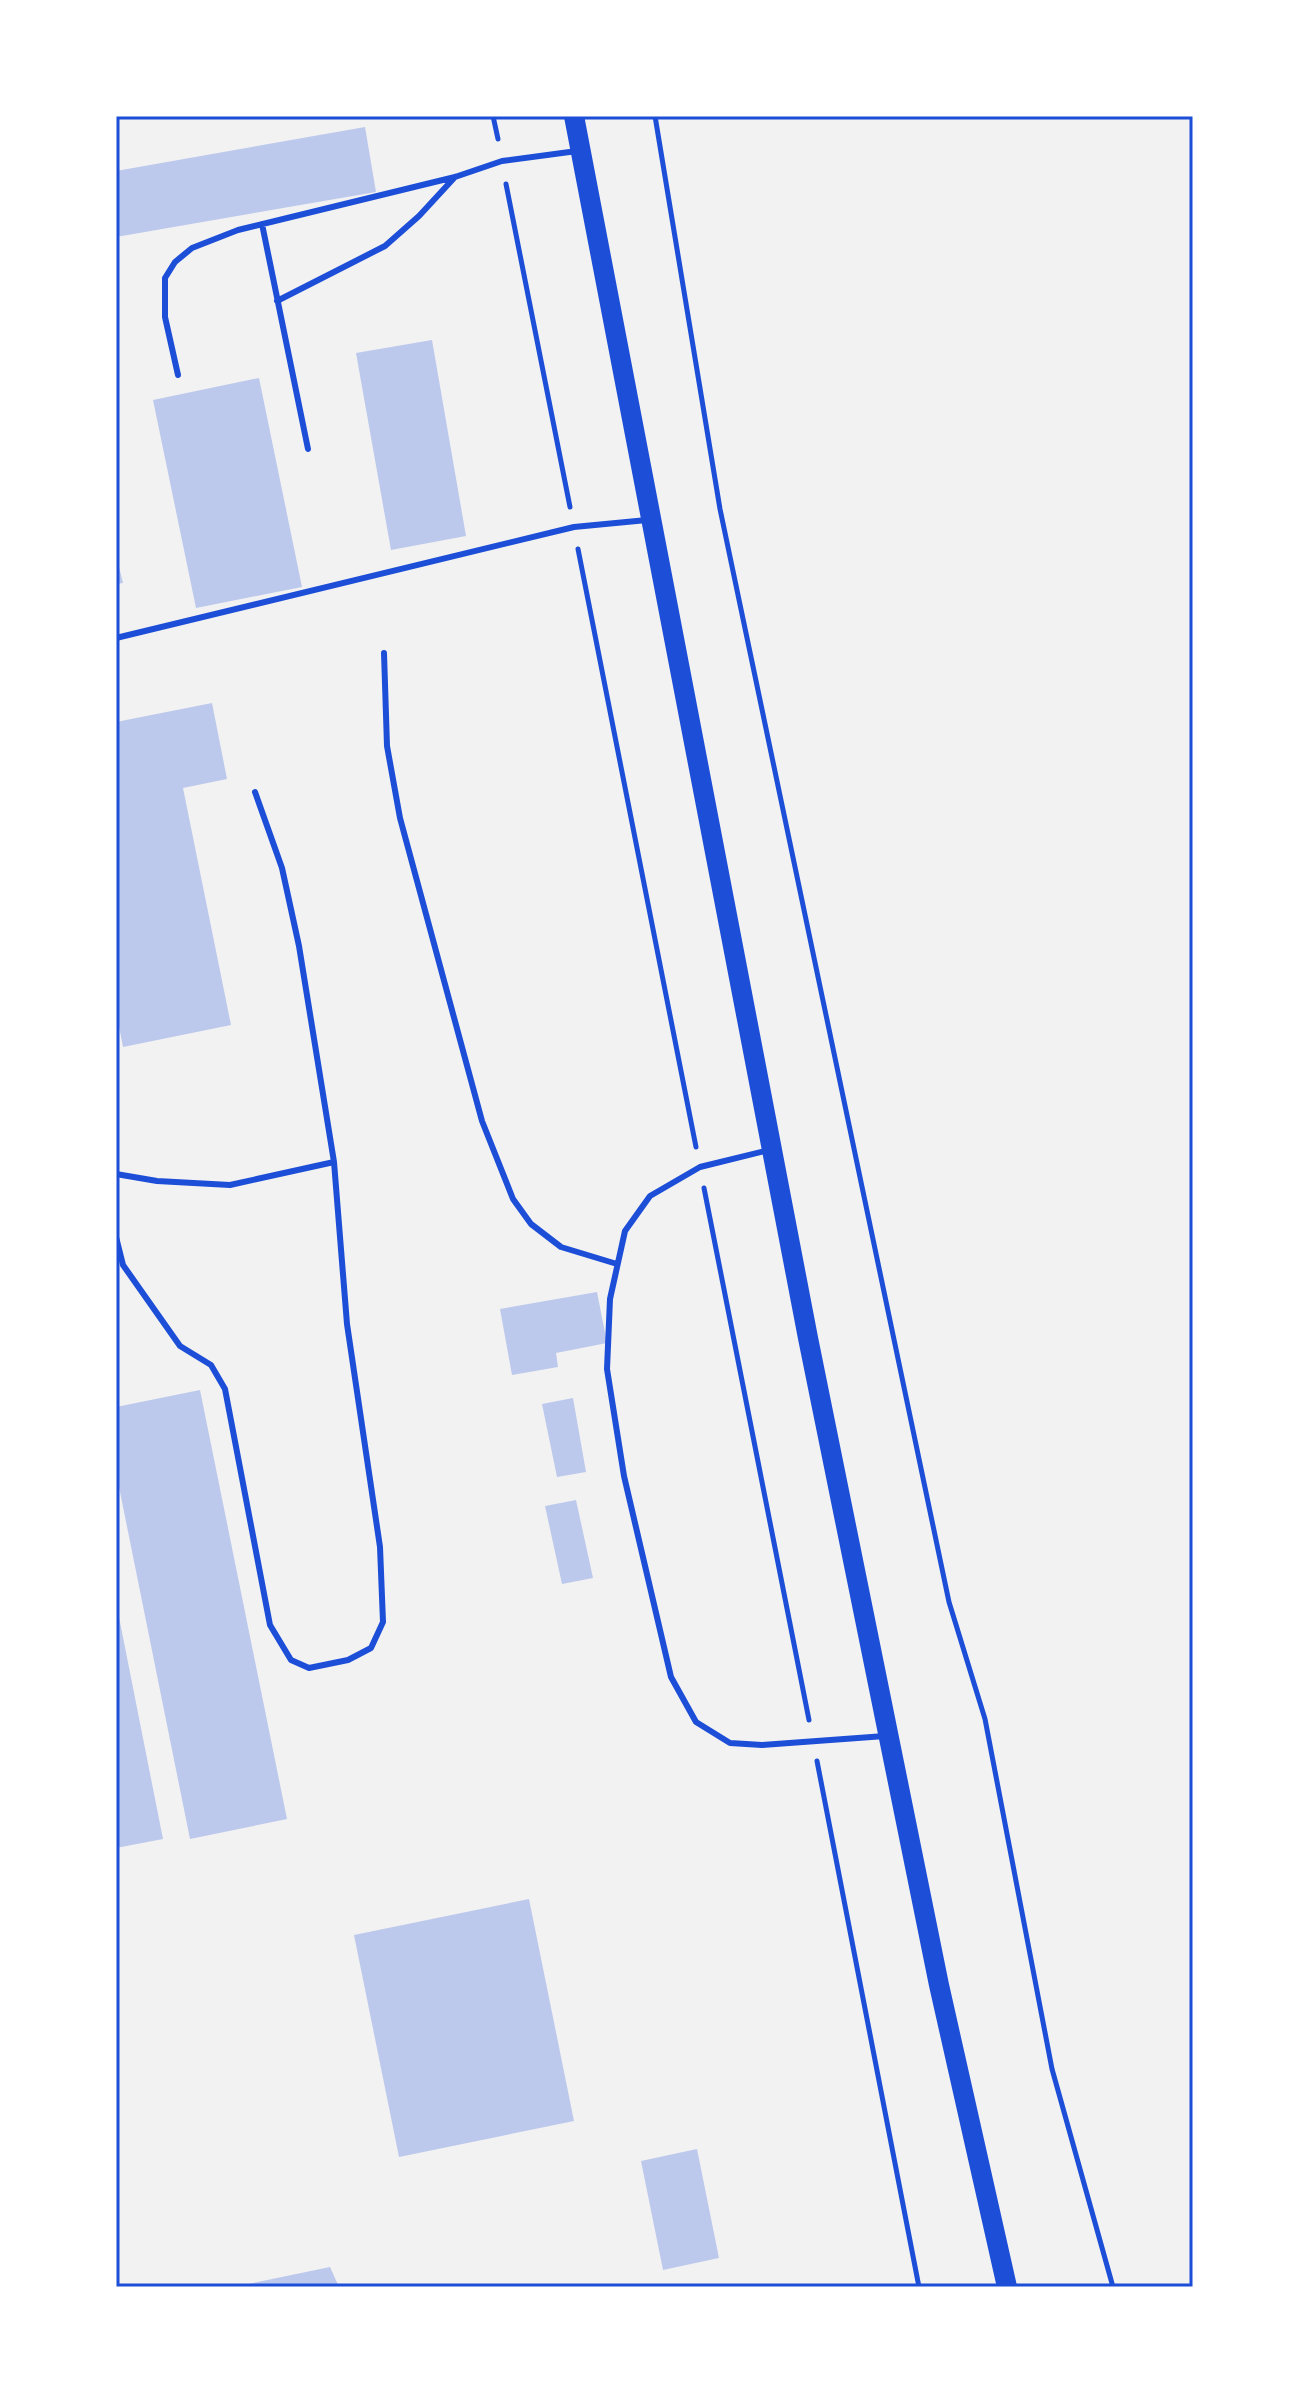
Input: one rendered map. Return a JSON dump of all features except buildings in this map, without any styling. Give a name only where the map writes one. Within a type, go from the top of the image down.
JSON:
[{"type":"main road","points":[[574,116],[772,1149],[939,1985],[1007,2287]]},
{"type":"lane","points":[[178,375],[165,317],[165,278],[175,262],[192,248],[238,230],[455,177],[502,161],[581,150]]},
{"type":"lane","points":[[277,301],[385,246],[419,216],[455,177]]},
{"type":"lane","points":[[262,224],[308,449]]},
{"type":"lane","points":[[116,638],[574,527],[652,520]]},
{"type":"lane","points":[[384,653],[387,746],[400,818],[482,1121],[513,1199],[531,1224],[561,1247],[617,1264]]},
{"type":"lane","points":[[116,1237],[123,1265],[180,1346],[211,1365],[225,1389],[270,1625],[291,1660],[309,1668],[348,1660],[371,1648],[383,1622],[380,1547],[347,1324],[334,1162],[296,933],[282,868],[255,792]]},
{"type":"lane","points":[[772,1149],[700,1167],[650,1196],[625,1231],[610,1299],[607,1369],[624,1476],[671,1677],[696,1722],[730,1743],[762,1745],[889,1735]]},
{"type":"lane","points":[[116,1174],[157,1181],[230,1185],[334,1162]]},
{"type":"path","points":[[493,116],[919,2287]]},
{"type":"path","points":[[655,116],[720,509],[949,1602],[985,1719],[1052,2069],[1113,2287]]}]
